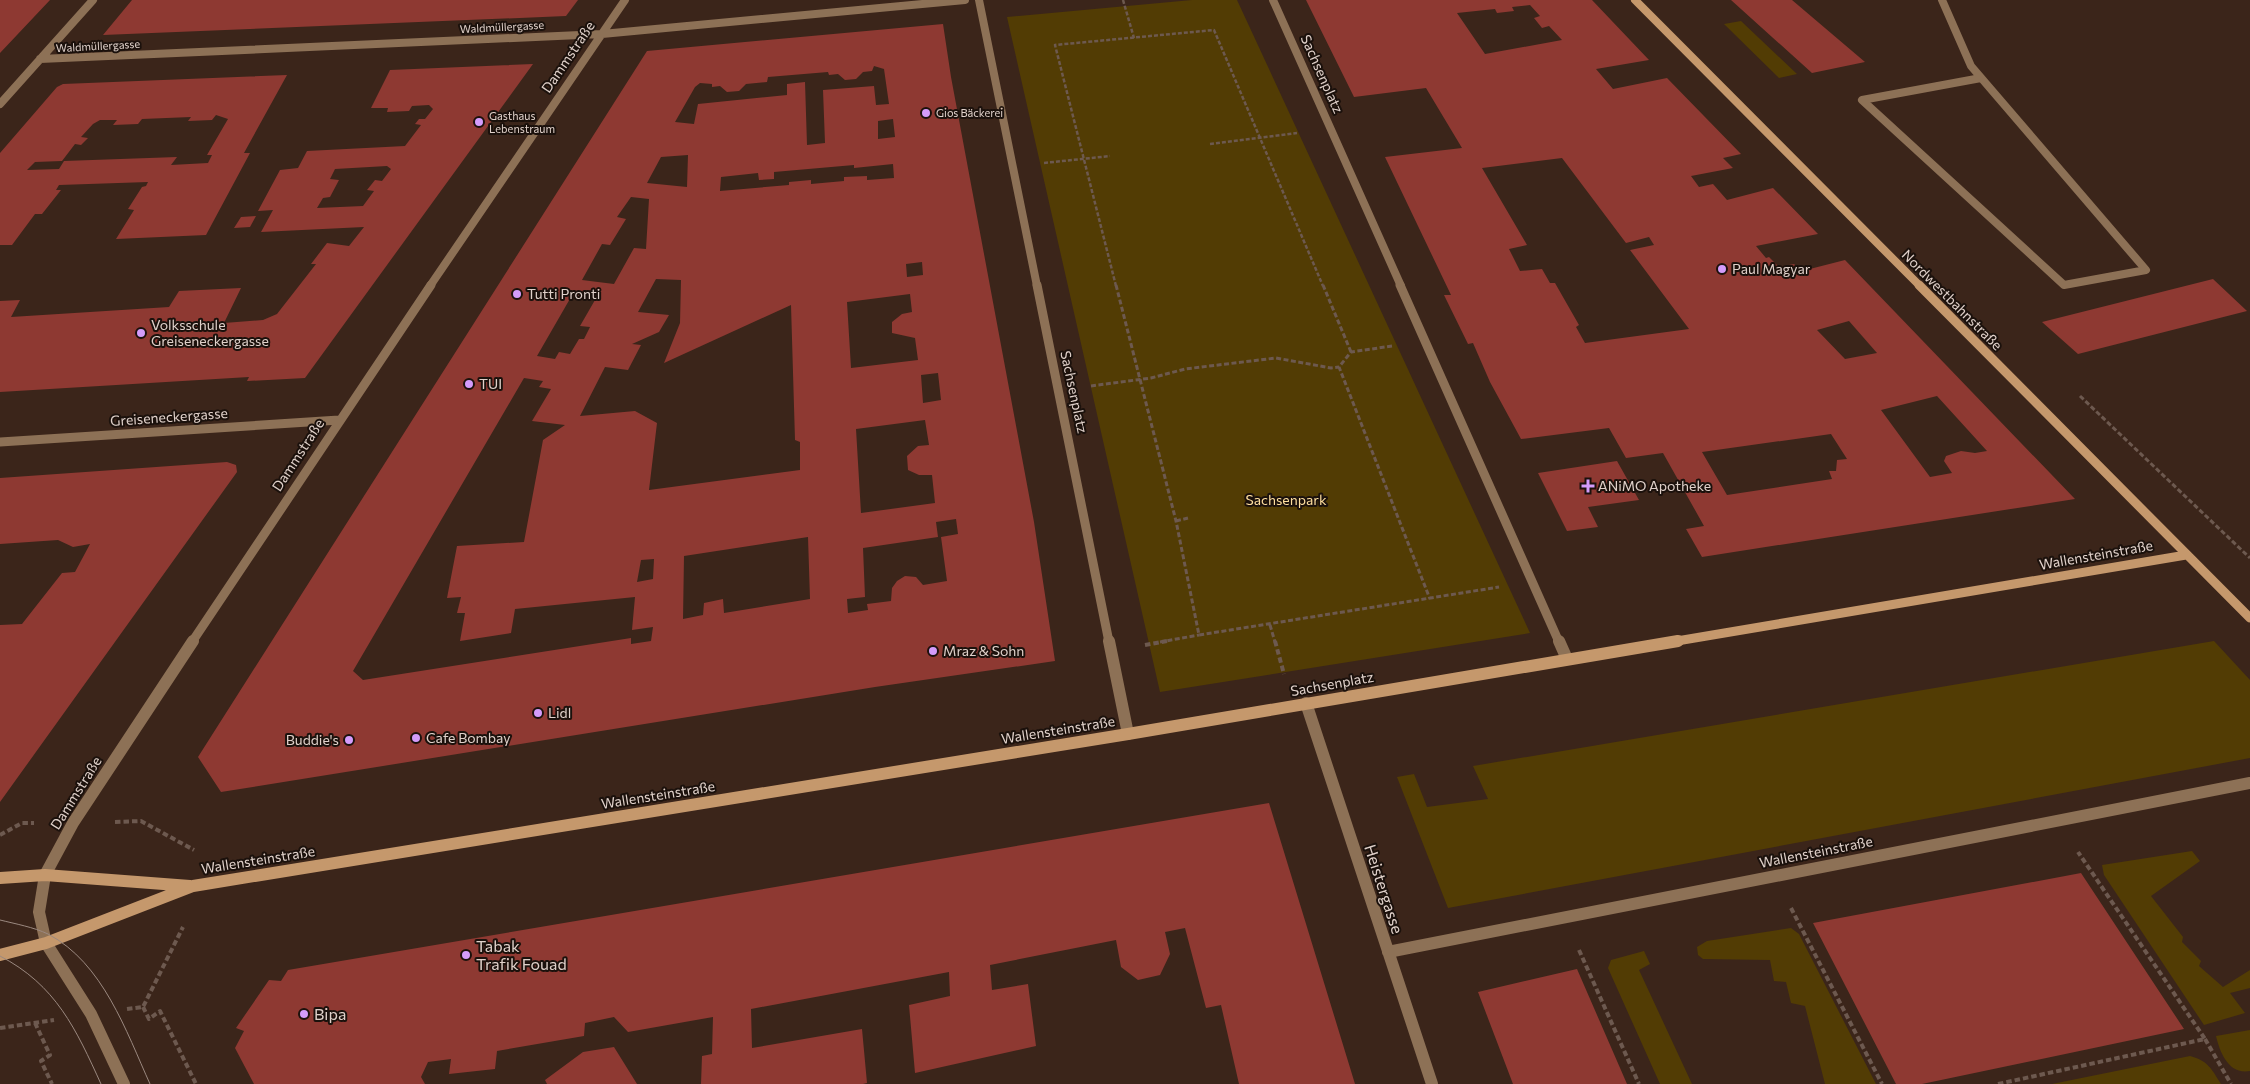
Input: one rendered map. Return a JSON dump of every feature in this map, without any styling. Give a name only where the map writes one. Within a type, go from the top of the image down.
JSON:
[{"type":"street","points":[[0,104],[93,0]]},
{"type":"street","name":"Dammstraße","points":[[124,1084],[92,1014],[57,963],[46,943],[40,912],[45,875],[73,823],[339,420],[625,0]]},
{"type":"street","name":"Waldmüllergasse","points":[[40,60],[602,34],[964,0]]},
{"type":"street","name":"Sachsenplatz","points":[[979,0],[1113,652],[1128,734],[1567,659],[1273,0]]},
{"type":"street","name":"Nordwestbahnstraße","points":[[1635,0],[2250,618]]},
{"type":"street","points":[[1942,0],[1971,66],[2146,270],[2064,285],[1862,100],[1981,78]]},
{"type":"street","name":"Greiseneckergasse","points":[[0,442],[339,420]]},
{"type":"street","name":"Wallensteinstraße","points":[[1567,659],[2186,555]]},
{"type":"street","name":"Heistergasse","points":[[1306,703],[1432,1084]]},
{"type":"street","name":"Wallensteinstraße","points":[[0,955],[46,943],[193,886],[1128,734]]},
{"type":"street","name":"Wallensteinstraße","points":[[1388,952],[2250,783]]},
{"type":"street","name":"Wallensteinstraße","points":[[0,878],[45,875],[193,886]]},
{"type":"path","points":[[1123,0],[1134,38]]},
{"type":"path","points":[[1198,635],[1176,521],[1082,159],[1055,45],[1214,30],[1351,352]]},
{"type":"path","points":[[1210,144],[1330,128]]},
{"type":"path","points":[[1013,166],[1110,156]]},
{"type":"path","points":[[1058,390],[1276,358],[1331,368],[1339,367],[1351,352],[1425,341]]},
{"type":"path","points":[[1339,367],[1430,599]]},
{"type":"path","points":[[1176,521],[1188,518]]},
{"type":"path","points":[[1113,652],[1198,635],[1532,582]]},
{"type":"path","points":[[1270,625],[1285,678],[1306,703]]},
{"type":"path","points":[[2056,820],[2205,1039],[2231,1084]]},
{"type":"path","points":[[1775,876],[1882,1084]]},
{"type":"path","points":[[1564,917],[1639,1084]]},
{"type":"path","points":[[143,1007],[149,1019],[160,1012],[196,1084]]},
{"type":"path","points":[[0,1028],[92,1014]]},
{"type":"path","points":[[35,1023],[50,1055],[42,1061],[52,1084]]},
{"type":"path","points":[[1998,1084],[2205,1039]]},
{"type":"green space","name":"Sachsenpark","points":[[1192,0],[1237,0],[1530,633],[1160,692],[1007,17]]},
{"type":"green space","points":[[1741,21],[1797,74],[1779,78],[1724,24]]},
{"type":"green space","points":[[2214,641],[2250,680],[2250,758],[1448,908],[1397,777],[1414,774],[1427,807],[1488,799],[1473,766]]},
{"type":"green space","points":[[2192,851],[2200,861],[2151,896],[2183,937],[2182,942],[2201,961],[2199,966],[2223,987],[2250,970],[2250,988],[2230,993],[2245,1013],[2204,1025],[2104,875],[2102,865]]},
{"type":"green space","points":[[1791,928],[1799,934],[1876,1084],[1825,1084],[1805,1006],[1791,1003],[1786,982],[1774,981],[1770,960],[1703,959],[1698,955],[1697,947],[1707,941]]},
{"type":"green space","points":[[1644,951],[1650,964],[1639,970],[1692,1084],[1660,1084],[1608,968],[1611,960]]},
{"type":"green space","points":[[2250,1030],[2250,1071],[2236,1070],[2223,1056],[2216,1036]]},
{"type":"green space","points":[[2190,1056],[2201,1060],[2208,1066],[2221,1084],[2052,1084]]},
{"type":"building","points":[[0,0],[50,0],[0,53]]},
{"type":"building","points":[[132,0],[578,0],[566,16],[103,35]]},
{"type":"building","points":[[1306,0],[1592,0],[1649,60],[1596,69],[1613,89],[1667,78],[1741,154],[1723,158],[1733,168],[1691,176],[1699,187],[1713,184],[1727,200],[1773,188],[1818,234],[1756,246],[1766,258],[1769,257],[1779,267],[1794,264],[1802,271],[1845,260],[2075,499],[1702,557],[1686,529],[1704,526],[1663,453],[1626,458],[1609,428],[1521,439],[1490,382],[1473,343],[1468,344],[1444,295],[1451,295],[1385,157],[1462,148],[1426,88],[1354,97]],"holes":[[[1530,5],[1540,16],[1534,18],[1542,28],[1549,26],[1562,40],[1485,54],[1457,13],[1495,9],[1497,13],[1514,11],[1512,7]],[[1562,158],[1626,243],[1649,237],[1654,245],[1630,250],[1689,329],[1585,343],[1576,327],[1579,325],[1555,283],[1550,283],[1542,269],[1520,271],[1509,249],[1527,245],[1482,168]],[[1849,321],[1877,353],[1845,359],[1817,330]],[[1937,396],[1987,451],[1975,453],[1961,451],[1946,456],[1944,461],[1952,473],[1930,477],[1881,410]],[[1831,434],[1847,459],[1837,460],[1836,471],[1829,471],[1832,479],[1727,495],[1702,452]]]},
{"type":"building","points":[[1731,0],[1792,0],[1865,62],[1812,73]]},
{"type":"building","points":[[943,24],[951,77],[1034,522],[1055,661],[875,687],[221,792],[198,757],[647,51]],"holes":[[[874,66],[884,69],[889,104],[876,105],[874,86],[823,90],[825,143],[807,145],[805,82],[787,84],[787,95],[698,104],[694,124],[675,122],[695,87],[700,83],[712,84],[712,87],[720,86],[727,92],[739,91],[746,84],[767,82],[768,77],[828,72],[829,75],[838,74],[845,80],[856,79],[863,72],[872,71]],[[893,119],[895,137],[878,139],[878,121]],[[688,155],[687,187],[647,183],[661,157]],[[893,164],[894,178],[867,180],[867,176],[844,177],[844,181],[811,184],[811,180],[789,182],[789,185],[720,191],[721,177],[758,173],[759,180],[774,179],[774,172],[854,165],[854,168]],[[631,197],[649,199],[646,249],[634,248],[614,284],[582,280],[602,244],[610,245],[626,219],[617,217]],[[922,262],[923,275],[907,277],[906,264]],[[656,279],[681,280],[680,323],[664,363],[791,305],[795,440],[800,442],[800,470],[649,490],[657,423],[635,411],[580,416],[605,367],[628,370],[641,345],[632,344],[659,332],[669,315],[638,312]],[[910,294],[912,312],[902,314],[892,322],[892,333],[915,338],[918,360],[851,368],[847,302]],[[571,297],[595,300],[580,326],[590,327],[584,339],[579,339],[570,354],[559,352],[555,359],[537,356]],[[938,373],[941,400],[923,403],[921,375]],[[524,378],[543,381],[539,387],[551,389],[532,421],[565,425],[543,440],[524,542],[457,546],[447,598],[461,597],[457,613],[465,613],[460,641],[511,633],[515,609],[635,597],[632,630],[653,627],[651,641],[631,644],[631,638],[363,680],[353,671]],[[925,420],[929,445],[918,446],[907,456],[908,470],[919,475],[932,475],[935,503],[861,513],[856,429]],[[956,519],[958,534],[941,537],[947,581],[923,585],[916,577],[905,576],[897,581],[892,588],[891,601],[867,604],[868,610],[848,613],[847,599],[865,597],[863,548],[938,537],[936,522]],[[808,537],[810,599],[724,613],[723,599],[704,603],[703,615],[683,619],[684,556]],[[654,559],[653,579],[637,582],[641,560]]]},
{"type":"building","points":[[533,64],[305,378],[247,381],[249,377],[0,392],[0,301],[20,300],[11,317],[169,307],[179,291],[241,288],[224,323],[263,320],[277,314],[316,264],[311,264],[327,243],[349,246],[364,227],[261,232],[273,210],[258,211],[280,170],[298,168],[307,151],[405,146],[421,125],[415,124],[419,119],[425,119],[433,109],[429,105],[412,106],[409,111],[387,112],[388,108],[371,108],[390,70]],"holes":[[[387,166],[391,169],[382,181],[375,180],[367,190],[374,191],[363,206],[317,208],[323,198],[330,197],[339,180],[330,179],[335,169]]]},
{"type":"building","points":[[287,75],[244,153],[250,153],[206,235],[116,239],[134,210],[128,209],[142,187],[146,186],[148,182],[59,185],[56,190],[61,190],[42,214],[35,214],[12,245],[0,245],[0,153],[57,87],[63,84]],"holes":[[[216,115],[228,119],[207,155],[212,155],[208,163],[171,165],[177,157],[64,161],[59,169],[27,170],[35,162],[62,161],[75,144],[81,145],[88,138],[81,137],[93,124],[100,120],[117,120],[113,125],[138,124],[142,119],[191,117],[188,121],[212,120]]]},
{"type":"building","points":[[256,216],[250,227],[234,228],[241,217]]},
{"type":"building","points":[[2213,279],[2247,311],[2078,354],[2042,322]]},
{"type":"building","name":"ANiMO Apotheke","points":[[1617,461],[1639,500],[1588,507],[1598,527],[1567,531],[1538,473]]},
{"type":"building","points":[[227,462],[236,465],[237,472],[0,802],[0,625],[22,624],[62,573],[75,572],[90,544],[73,547],[58,540],[0,544],[0,478]]},
{"type":"building","points":[[1269,803],[1355,1084],[1239,1084],[1221,1005],[1206,1008],[1185,928],[1165,932],[1170,954],[1160,975],[1138,980],[1121,967],[1116,940],[990,965],[992,990],[1028,984],[1036,1046],[915,1073],[909,1005],[950,996],[949,972],[751,1009],[752,1048],[862,1029],[867,1083],[863,1084],[701,1084],[702,1056],[712,1054],[713,1017],[628,1032],[614,1017],[585,1023],[584,1036],[497,1051],[495,1069],[449,1074],[451,1059],[428,1062],[421,1077],[425,1084],[254,1084],[235,1048],[244,1031],[236,1028],[269,980],[281,981],[288,970]]},
{"type":"building","points":[[2081,873],[2184,1029],[1922,1084],[1896,1084],[1813,923]]},
{"type":"building","points":[[1577,969],[1627,1084],[1513,1084],[1478,992]]},
{"type":"building","points":[[614,1047],[637,1084],[547,1084],[545,1080],[583,1052]]},
{"type":"tram line","points":[[0,920],[48,934],[84,962],[111,1000],[150,1084]]},
{"type":"tram line","points":[[0,956],[36,980],[62,1010],[83,1045],[101,1084]]},
{"type":"place","name":"Gios Bäckerei","points":[[926,113]]},
{"type":"place","name":"Gasthaus Lebenstraum","points":[[479,122]]},
{"type":"place","name":"Paul Magyar","points":[[1722,269]]},
{"type":"place","name":"Tutti Pronti","points":[[517,294]]},
{"type":"place","name":"Volksschule Greiseneckergasse","points":[[141,333]]},
{"type":"place","name":"TUI","points":[[469,384]]},
{"type":"place","name":"ANiMO Apotheke","points":[[1588,486]]},
{"type":"place","name":"Mraz & Sohn","points":[[933,651]]},
{"type":"place","name":"Lidl","points":[[538,713]]},
{"type":"place","name":"Cafe Bombay","points":[[416,738]]},
{"type":"place","name":"Buddie's","points":[[349,740]]},
{"type":"place","name":"Tabak Trafik Fouad","points":[[466,955]]},
{"type":"place","name":"Bipa","points":[[304,1014]]}]
